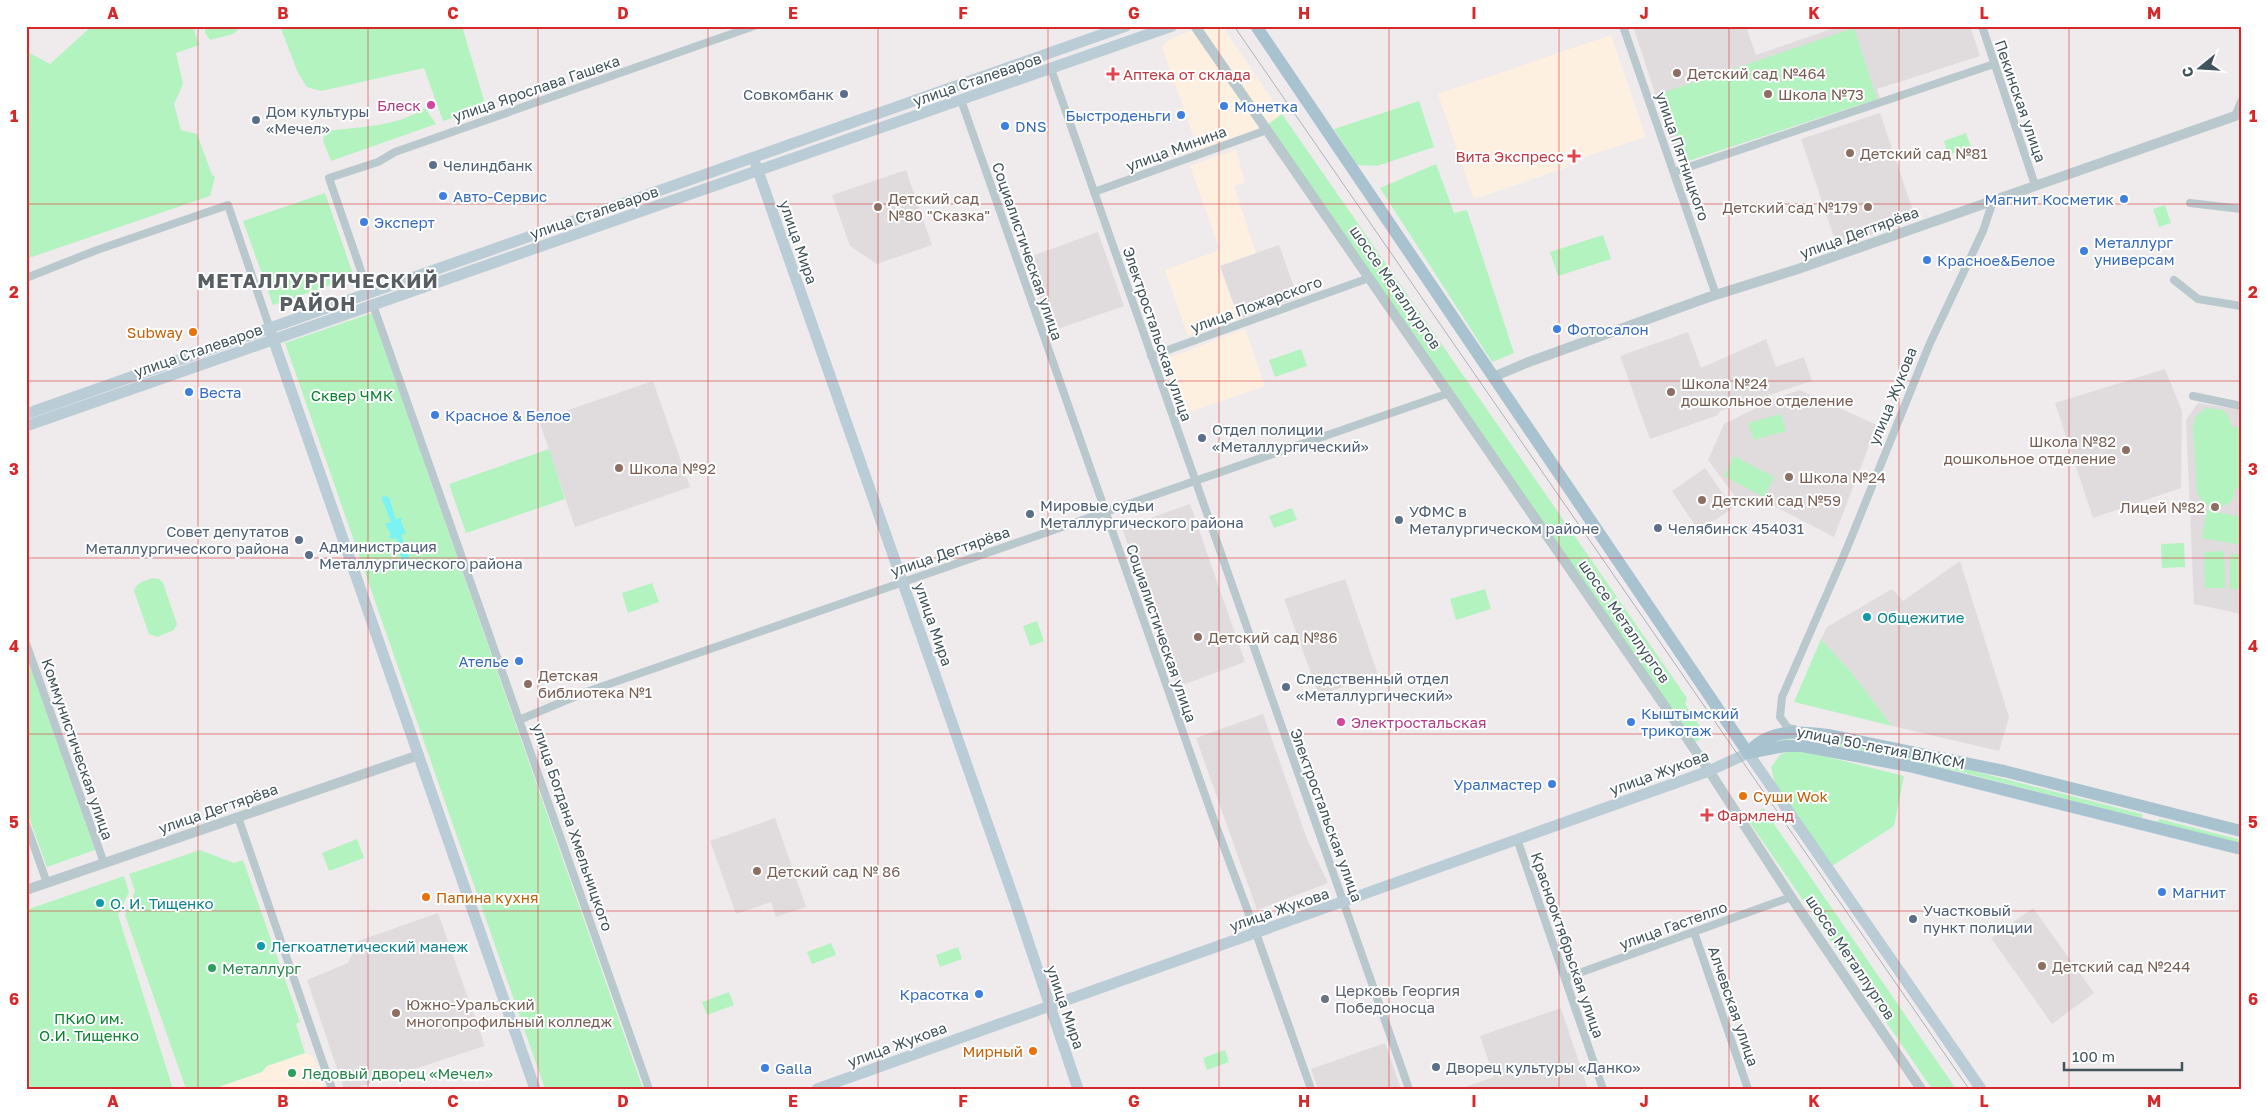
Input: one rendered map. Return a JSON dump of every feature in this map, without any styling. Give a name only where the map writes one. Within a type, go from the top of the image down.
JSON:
[{"type":"main road","name":"улица Сталеваров","points":[[26,426],[272,334],[369,294],[1126,26]]},
{"type":"main road","name":"улица Сталеваров","points":[[26,414],[272,334],[373,305],[1172,26]]},
{"type":"main road","name":"шоссе Металлургов","points":[[1256,26],[1748,753],[1981,1089]]},
{"type":"main road","points":[[1046,54],[1051,69]]},
{"type":"main road","name":"улица Мира","points":[[754,158],[1015,902],[1078,1089]]},
{"type":"main road","name":"улица Богдана Хмельницкого","points":[[369,294],[373,305]]},
{"type":"main road","points":[[272,334],[535,1089]]},
{"type":"main road","name":"улица 50-летия ВЛКСМ","points":[[1748,753],[1754,745],[1766,739],[1779,734],[1801,731],[2004,771],[2241,831]]},
{"type":"main road","name":"улица 50-летия ВЛКСМ","points":[[1748,753],[1785,746],[1802,746],[1909,766],[2241,849]]},
{"type":"main road","name":"улица Жукова","points":[[824,1088],[1049,1005],[1709,771],[1748,753]]},
{"type":"street","name":"улица Ярослава Гашека","points":[[328,178],[378,162],[395,152],[754,26]]},
{"type":"street","name":"шоссе Металлургов","points":[[1195,26],[1709,771],[1790,897],[1921,1089]]},
{"type":"street","name":"улица Пятницкого","points":[[1623,26],[1716,295]]},
{"type":"street","name":"Пекинская улица","points":[[1982,26],[2035,185]]},
{"type":"street","points":[[1674,172],[1994,64]]},
{"type":"street","name":"Электростальская улица","points":[[1051,69],[1409,1089]]},
{"type":"street","name":"Социалистическая улица","points":[[961,100],[1212,815],[1311,1089]]},
{"type":"street","name":"улица Дегтярёва","points":[[1494,377],[1526,363],[1716,295],[1798,269],[2035,185],[2095,166],[2238,108]]},
{"type":"street","name":"улица Минина","points":[[1094,192],[1267,130]]},
{"type":"street","name":"улица Богдана Хмельницкого","points":[[328,178],[369,294]]},
{"type":"street","name":"улица Жукова","points":[[1801,731],[1788,728],[1783,723],[1779,709],[1782,697],[1847,548],[1930,343],[1983,231],[1993,201]]},
{"type":"street","points":[[2190,203],[2241,209]]},
{"type":"street","points":[[26,278],[97,250],[228,205],[272,334]]},
{"type":"street","name":"улица Пожарского","points":[[1151,356],[1369,278]]},
{"type":"street","points":[[2174,280],[2198,299],[2241,306]]},
{"type":"street","name":"улица Богдана Хмельницкого","points":[[373,305],[649,1089]]},
{"type":"street","name":"улица Дегтярёва","points":[[519,720],[586,692],[1449,393]]},
{"type":"street","points":[[2193,396],[2241,406]]},
{"type":"street","name":"Коммунистическая улица","points":[[26,643],[104,863]]},
{"type":"street","name":"улица Дегтярёва","points":[[26,890],[419,755]]},
{"type":"street","points":[[238,817],[332,1089]]},
{"type":"street","points":[[26,824],[47,883]]},
{"type":"street","name":"Краснооктябрьская улица","points":[[1517,839],[1603,1089]]},
{"type":"street","name":"улица Гастелло","points":[[1565,978],[1790,897]]},
{"type":"street","name":"Алчевская улица","points":[[1694,932],[1748,1089]]},
{"type":"shaded area","points":[[1202,26],[1222,26],[1282,114],[1248,135],[1199,152],[1162,47],[1171,39]]},
{"type":"shaded area","name":"Школа №73","points":[[1633,26],[1746,26],[1756,55],[1840,26],[1970,26],[1980,56],[1877,89],[1880,98],[1678,164]]},
{"type":"shaded area","points":[[1611,35],[1646,137],[1568,162],[1568,167],[1474,199],[1438,94]]},
{"type":"shaded area","points":[[1880,113],[1916,220],[1837,246],[1801,139]]},
{"type":"shaded area","points":[[1236,150],[1245,182],[1234,186],[1256,253],[1220,266],[1239,319],[1188,336],[1165,270],[1220,250],[1190,166]]},
{"type":"shaded area","name":"Детский сад №80 \"Сказка\"","points":[[906,170],[932,245],[877,264],[850,246],[832,195]]},
{"type":"shaded area","points":[[1098,232],[1124,306],[1052,331],[1031,271],[1035,263],[1032,256]]},
{"type":"shaded area","points":[[1279,245],[1298,298],[1239,319],[1220,266]]},
{"type":"shaded area","points":[[1245,329],[1265,386],[1181,415],[1163,360]]},
{"type":"shaded area","points":[[1688,332],[1701,368],[1766,339],[1776,367],[1804,357],[1812,381],[1720,411],[1718,415],[1650,439],[1620,356]]},
{"type":"shaded area","name":"Школа №82 дошкольное отделение","points":[[2165,369],[2182,411],[2181,488],[2093,518],[2055,403]]},
{"type":"shaded area","name":"Школа №92","points":[[653,381],[690,487],[575,527],[539,420]]},
{"type":"shaded area","name":"Школа №24","points":[[1800,390],[1877,425],[1834,537],[1752,495],[1740,503],[1708,460],[1724,424],[1776,398]]},
{"type":"shaded area","name":"Лицей №82","points":[[2198,403],[2241,410],[2241,614],[2194,604],[2186,420]]},
{"type":"shaded area","name":"Детский сад №59","points":[[1705,468],[1733,508],[1699,531],[1672,491]]},
{"type":"shaded area","name":"Детский сад №86","points":[[1190,504],[1245,662],[1177,687],[1122,528]]},
{"type":"shaded area","points":[[1960,561],[2009,717],[1999,751],[1892,726],[1851,672],[1821,639],[1827,627],[1892,589],[1903,601]]},
{"type":"shaded area","points":[[1345,579],[1378,675],[1319,695],[1284,599]]},
{"type":"shaded area","points":[[1263,714],[1307,839],[1328,883],[1257,910],[1196,738]]},
{"type":"shaded area","name":"Детский сад № 86","points":[[775,818],[806,907],[776,917],[771,902],[736,914],[710,841]]},
{"type":"shaded area","name":"Детский сад №244","points":[[2033,908],[2094,993],[2052,1024],[1991,938]]},
{"type":"shaded area","name":"Южно-Уральский многопрофильный колледж","points":[[438,913],[485,1046],[353,1089],[344,1089],[307,980],[348,963],[358,941]]},
{"type":"shaded area","points":[[1561,1008],[1588,1089],[1459,1089],[1494,1077],[1480,1036]]},
{"type":"shaded area","points":[[1385,1043],[1401,1089],[1318,1089],[1311,1069]]},
{"type":"shaded area","name":"Ледовый дворец «Мечел»","points":[[305,1053],[313,1056],[325,1089],[213,1089],[262,1072],[267,1066]]},
{"type":"green space","points":[[92,26],[193,26],[199,45],[176,53],[183,84],[174,104],[181,130],[197,134],[212,175],[215,177],[210,196],[26,259],[26,51],[50,64]]},
{"type":"green space","points":[[205,26],[243,26],[233,34],[210,40],[205,33]]},
{"type":"green space","points":[[280,26],[462,26],[486,107],[443,121],[424,68],[321,91],[307,87],[298,73]]},
{"type":"green space","name":"Школа №73","points":[[1854,28],[1877,99],[1685,162],[1662,93]]},
{"type":"green space","points":[[1419,101],[1434,147],[1377,166],[1357,165],[1334,129]]},
{"type":"green space","points":[[425,108],[436,124],[331,161],[323,141],[325,131],[390,123]]},
{"type":"green space","points":[[1282,114],[1687,698],[1685,704],[1706,735],[1694,743],[1266,126]]},
{"type":"green space","points":[[1966,133],[1971,147],[1948,155],[1944,141]]},
{"type":"green space","points":[[1436,164],[1454,213],[1467,210],[1514,353],[1492,362],[1380,188]]},
{"type":"green space","points":[[325,193],[354,277],[273,305],[243,221]]},
{"type":"green space","points":[[2165,205],[2171,223],[2159,227],[2153,209]]},
{"type":"green space","points":[[1603,235],[1611,259],[1558,276],[1550,252]]},
{"type":"green space","name":"Сквер ЧМК","points":[[372,313],[643,1089],[545,1089],[285,343]]},
{"type":"green space","points":[[1301,349],[1307,366],[1275,377],[1269,360]]},
{"type":"green space","points":[[2206,408],[2223,410],[2227,414],[2232,427],[2241,427],[2241,488],[2235,489],[2233,499],[2218,507],[2213,507],[2203,502],[2197,492],[2193,428],[2195,417]]},
{"type":"green space","points":[[1781,414],[1786,431],[1754,440],[1748,423]]},
{"type":"green space","points":[[549,449],[565,499],[466,533],[449,484]]},
{"type":"green space","points":[[1734,456],[1774,477],[1764,497],[1724,476]]},
{"type":"green space","points":[[1292,508],[1297,520],[1274,528],[1269,516]]},
{"type":"green space","points":[[2207,510],[2241,517],[2241,545],[2202,538]]},
{"type":"green space","points":[[2184,543],[2185,567],[2162,568],[2161,544]]},
{"type":"green space","points":[[2224,551],[2225,588],[2205,588],[2204,552]]},
{"type":"green space","points":[[2241,554],[2241,589],[2230,589],[2230,555]]},
{"type":"green space","points":[[153,578],[159,579],[163,583],[177,624],[174,630],[157,637],[149,634],[134,591],[139,584]]},
{"type":"green space","points":[[652,583],[659,602],[628,613],[622,593]]},
{"type":"green space","points":[[1485,589],[1491,609],[1456,620],[1450,599]]},
{"type":"green space","points":[[1037,621],[1044,641],[1030,646],[1023,626]]},
{"type":"green space","points":[[1821,639],[1851,672],[1892,726],[1794,702]]},
{"type":"green space","points":[[26,654],[95,850],[47,867],[26,809]]},
{"type":"green space","points":[[1800,735],[1942,763],[2142,814],[2143,816],[2141,818],[1941,767],[1799,738],[1775,742]]},
{"type":"green space","points":[[1789,751],[1804,751],[1904,776],[1894,826],[1832,866],[1775,784],[1771,767],[1780,755]]},
{"type":"green space","points":[[1763,808],[1956,1089],[1932,1089],[1748,820]]},
{"type":"green space","points":[[2160,819],[2241,840],[2241,844],[2159,823],[2157,821]]},
{"type":"green space","points":[[357,839],[364,858],[329,871],[322,853]]},
{"type":"green space","name":"Металлург","points":[[200,850],[234,863],[243,860],[300,1022],[296,1024],[305,1053],[267,1066],[262,1072],[213,1089],[186,1089],[125,915],[135,891],[129,874]]},
{"type":"green space","name":"ПКиО им. О.И. Тищенко","points":[[124,876],[129,892],[118,915],[173,1089],[26,1089],[26,910]]},
{"type":"green space","points":[[831,943],[836,955],[812,964],[807,952]]},
{"type":"green space","points":[[958,947],[962,959],[940,967],[936,955]]},
{"type":"green space","points":[[729,992],[734,1005],[707,1015],[702,1002]]},
{"type":"green space","points":[[1225,1050],[1229,1062],[1207,1070],[1203,1058]]},
{"type":"water","points":[[383,496],[389,497],[396,520],[402,519],[401,522],[406,533],[401,535],[409,557],[408,560],[402,560],[396,537],[393,539],[389,537],[391,534],[385,524],[391,522],[382,499]]},
{"type":"tram line","points":[[1234,26],[1969,1089]]},
{"type":"place","name":"Детский сад №464","points":[[1677,73]]},
{"type":"place","name":"Аптека от склада","points":[[1113,74]]},
{"type":"place","name":"Совкомбанк","points":[[844,94]]},
{"type":"place","name":"Школа №73","points":[[1768,94]]},
{"type":"place","name":"Блеск","points":[[431,105]]},
{"type":"place","name":"Монетка","points":[[1224,106]]},
{"type":"place","name":"Быстроденьги","points":[[1181,115]]},
{"type":"place","name":"Дом культуры «Мечел»","points":[[256,120]]},
{"type":"place","name":"DNS","points":[[1005,126]]},
{"type":"place","name":"Детский сад №81","points":[[1850,153]]},
{"type":"place","name":"Вита Экспресс","points":[[1574,156]]},
{"type":"place","name":"Челиндбанк","points":[[433,165]]},
{"type":"place","name":"Авто-Сервис","points":[[443,196]]},
{"type":"place","name":"Магнит Косметик","points":[[2124,199]]},
{"type":"place","name":"Детский сад №80 \"Сказка\"","points":[[878,207]]},
{"type":"place","name":"Детский сад №179","points":[[1868,207]]},
{"type":"place","name":"Эксперт","points":[[364,222]]},
{"type":"place","name":"Металлург универсам","points":[[2084,251]]},
{"type":"place","name":"Красное&Белое","points":[[1927,260]]},
{"type":"place","name":"Фотосалон","points":[[1557,329]]},
{"type":"place","name":"Subway","points":[[193,332]]},
{"type":"place","name":"Веста","points":[[189,392]]},
{"type":"place","name":"Школа №24 дошкольное отделение","points":[[1671,392]]},
{"type":"place","name":"Красное & Белое","points":[[435,415]]},
{"type":"place","name":"Отдел полиции «Металлургический»","points":[[1202,438]]},
{"type":"place","name":"Школа №82 дошкольное отделение","points":[[2126,450]]},
{"type":"place","name":"Школа №92","points":[[619,468]]},
{"type":"place","name":"Школа №24","points":[[1789,477]]},
{"type":"place","name":"Детский сад №59","points":[[1702,500]]},
{"type":"place","name":"Лицей №82","points":[[2215,507]]},
{"type":"place","name":"Мировые судьи Металлургического района","points":[[1030,514]]},
{"type":"place","name":"УФМС в Металургическом районе","points":[[1399,520]]},
{"type":"place","name":"Челябинск 454031","points":[[1658,528]]},
{"type":"place","name":"Совет депутатов Металлургического района","points":[[299,540]]},
{"type":"place","name":"Администрация Металлургического района","points":[[309,555]]},
{"type":"place","name":"Общежитие","points":[[1867,617]]},
{"type":"place","name":"Детский сад №86","points":[[1198,637]]},
{"type":"place","name":"Ателье","points":[[519,661]]},
{"type":"place","name":"Детская библиотека №1","points":[[528,684]]},
{"type":"place","name":"Следственный отдел «Металлургический»","points":[[1286,687]]},
{"type":"place","name":"Электростальская","points":[[1341,722]]},
{"type":"place","name":"Кыштымский трикотаж","points":[[1631,722]]},
{"type":"place","name":"Уралмастер","points":[[1552,784]]},
{"type":"place","name":"Суши Wok","points":[[1743,796]]},
{"type":"place","name":"Фармленд","points":[[1707,815]]},
{"type":"place","name":"Детский сад № 86","points":[[757,871]]},
{"type":"place","name":"Магнит","points":[[2162,892]]},
{"type":"place","name":"Папина кухня","points":[[426,897]]},
{"type":"place","name":"О. И. Тищенко","points":[[100,903]]},
{"type":"place","name":"Участковый пункт полиции","points":[[1913,919]]},
{"type":"place","name":"Легкоатлетический манеж","points":[[261,946]]},
{"type":"place","name":"Детский сад №244","points":[[2042,966]]},
{"type":"place","name":"Металлург","points":[[212,968]]},
{"type":"place","name":"Красотка","points":[[979,994]]},
{"type":"place","name":"Церковь Георгия Победоносца","points":[[1325,999]]},
{"type":"place","name":"Южно-Уральский многопрофильный колледж","points":[[396,1013]]},
{"type":"place","name":"Мирный","points":[[1033,1051]]},
{"type":"place","name":"Дворец культуры «Данко»","points":[[1436,1067]]},
{"type":"place","name":"Galla","points":[[765,1068]]},
{"type":"place","name":"Ледовый дворец «Мечел»","points":[[292,1073]]},
{"type":"district","name":"МЕТАЛЛУРГИЧЕСКИЙ РАЙОН","points":[[318,292]]}]
